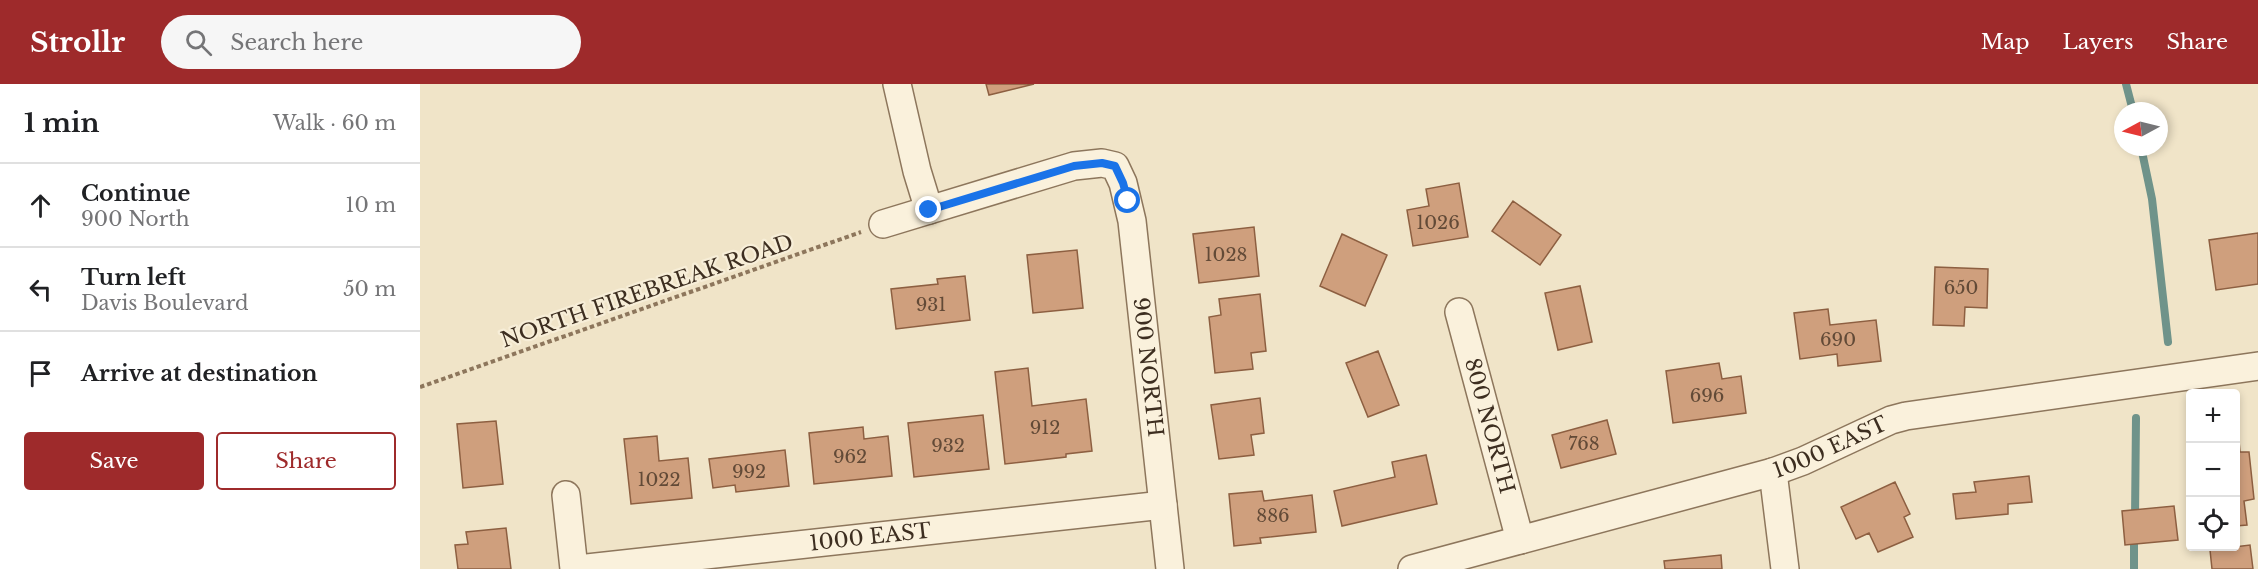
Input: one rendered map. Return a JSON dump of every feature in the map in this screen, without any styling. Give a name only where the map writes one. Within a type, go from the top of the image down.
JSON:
[{"type":"street","points":[[883,224],[929,210],[917,171],[897,84]]},
{"type":"street","name":"900 NORTH","points":[[929,210],[1074,166],[1102,163],[1115,166],[1123,183],[1132,221],[1170,569]]},
{"type":"street","name":"800 NORTH","points":[[1459,312],[1520,540]]},
{"type":"street","name":"1000 EAST","points":[[1412,569],[1773,472],[1803,461],[1891,420],[1906,416],[2258,366]]},
{"type":"street","points":[[1773,472],[1785,569]]},
{"type":"street","points":[[566,495],[574,569]]},
{"type":"street","name":"1000 EAST","points":[[578,569],[1163,505]]},
{"type":"path","name":"NORTH FIREBREAK ROAD","points":[[420,387],[883,224]]},
{"type":"building","points":[[986,84],[1034,84],[989,95]]},
{"type":"building","points":[[1459,183],[1468,237],[1413,246],[1407,210],[1429,206],[1426,189]]},
{"type":"building","points":[[1513,201],[1561,235],[1540,265],[1492,231]]},
{"type":"building","points":[[1254,227],[1259,276],[1199,283],[1193,234]]},
{"type":"building","points":[[2258,233],[2258,284],[2216,290],[2209,240]]},
{"type":"building","points":[[1342,234],[1387,255],[1365,306],[1320,286]]},
{"type":"building","points":[[1077,250],[1083,308],[1033,313],[1027,255]]},
{"type":"building","points":[[1935,267],[1988,269],[1987,308],[1965,307],[1964,326],[1933,325]]},
{"type":"building","points":[[965,276],[970,320],[896,329],[891,289],[938,284],[937,279]]},
{"type":"building","points":[[1580,286],[1592,342],[1558,350],[1545,293]]},
{"type":"building","points":[[1260,294],[1266,351],[1251,353],[1253,369],[1215,373],[1209,317],[1221,315],[1219,299]]},
{"type":"building","points":[[1828,309],[1830,325],[1876,320],[1881,361],[1838,366],[1837,354],[1800,359],[1794,313]]},
{"type":"building","points":[[1378,351],[1399,405],[1368,417],[1346,363]]},
{"type":"building","points":[[1719,363],[1722,379],[1741,376],[1746,413],[1673,423],[1666,371]]},
{"type":"building","points":[[1028,368],[1032,406],[1086,399],[1092,451],[1066,454],[1066,457],[1005,464],[995,372]]},
{"type":"building","points":[[1260,398],[1264,433],[1251,435],[1254,455],[1219,459],[1211,405]]},
{"type":"building","points":[[983,415],[989,469],[914,477],[908,423]]},
{"type":"building","points":[[1607,420],[1616,454],[1561,468],[1552,435]]},
{"type":"building","points":[[496,421],[503,484],[463,488],[457,424]]},
{"type":"building","points":[[863,427],[864,439],[888,436],[892,476],[814,484],[809,433]]},
{"type":"building","points":[[657,436],[659,461],[688,458],[692,498],[631,504],[624,439]]},
{"type":"building","points":[[785,450],[789,486],[736,492],[735,485],[713,488],[709,459]]},
{"type":"building","points":[[2240,452],[2249,452],[2254,499],[2244,501],[2247,525],[2240,526]]},
{"type":"building","points":[[1426,455],[1437,504],[1342,526],[1334,491],[1395,477],[1392,462]]},
{"type":"building","points":[[2029,476],[2032,502],[2008,504],[2008,514],[1956,519],[1953,494],[1976,492],[1974,482]]},
{"type":"building","points":[[1895,482],[1910,514],[1904,517],[1913,537],[1878,552],[1869,533],[1856,539],[1841,507]]},
{"type":"building","points":[[1262,491],[1264,501],[1312,495],[1316,532],[1260,538],[1261,543],[1234,546],[1229,494]]},
{"type":"building","points":[[2174,506],[2178,540],[2125,545],[2122,511]]},
{"type":"building","points":[[506,528],[511,569],[458,569],[455,545],[468,544],[466,532]]},
{"type":"building","points":[[2250,545],[2253,569],[2212,569],[2210,551],[2240,551],[2240,546]]},
{"type":"building","points":[[1721,555],[1722,569],[1665,569],[1664,561]]},
{"type":"waterway","points":[[2126,84],[2131,102]]},
{"type":"waterway","points":[[2143,156],[2152,199],[2168,342]]},
{"type":"waterway","points":[[2135,519],[2136,418]]},
{"type":"waterway","points":[[2134,534],[2134,569]]},
{"type":"route","points":[[929,210],[1088,163],[1115,166],[1128,201]]}]
